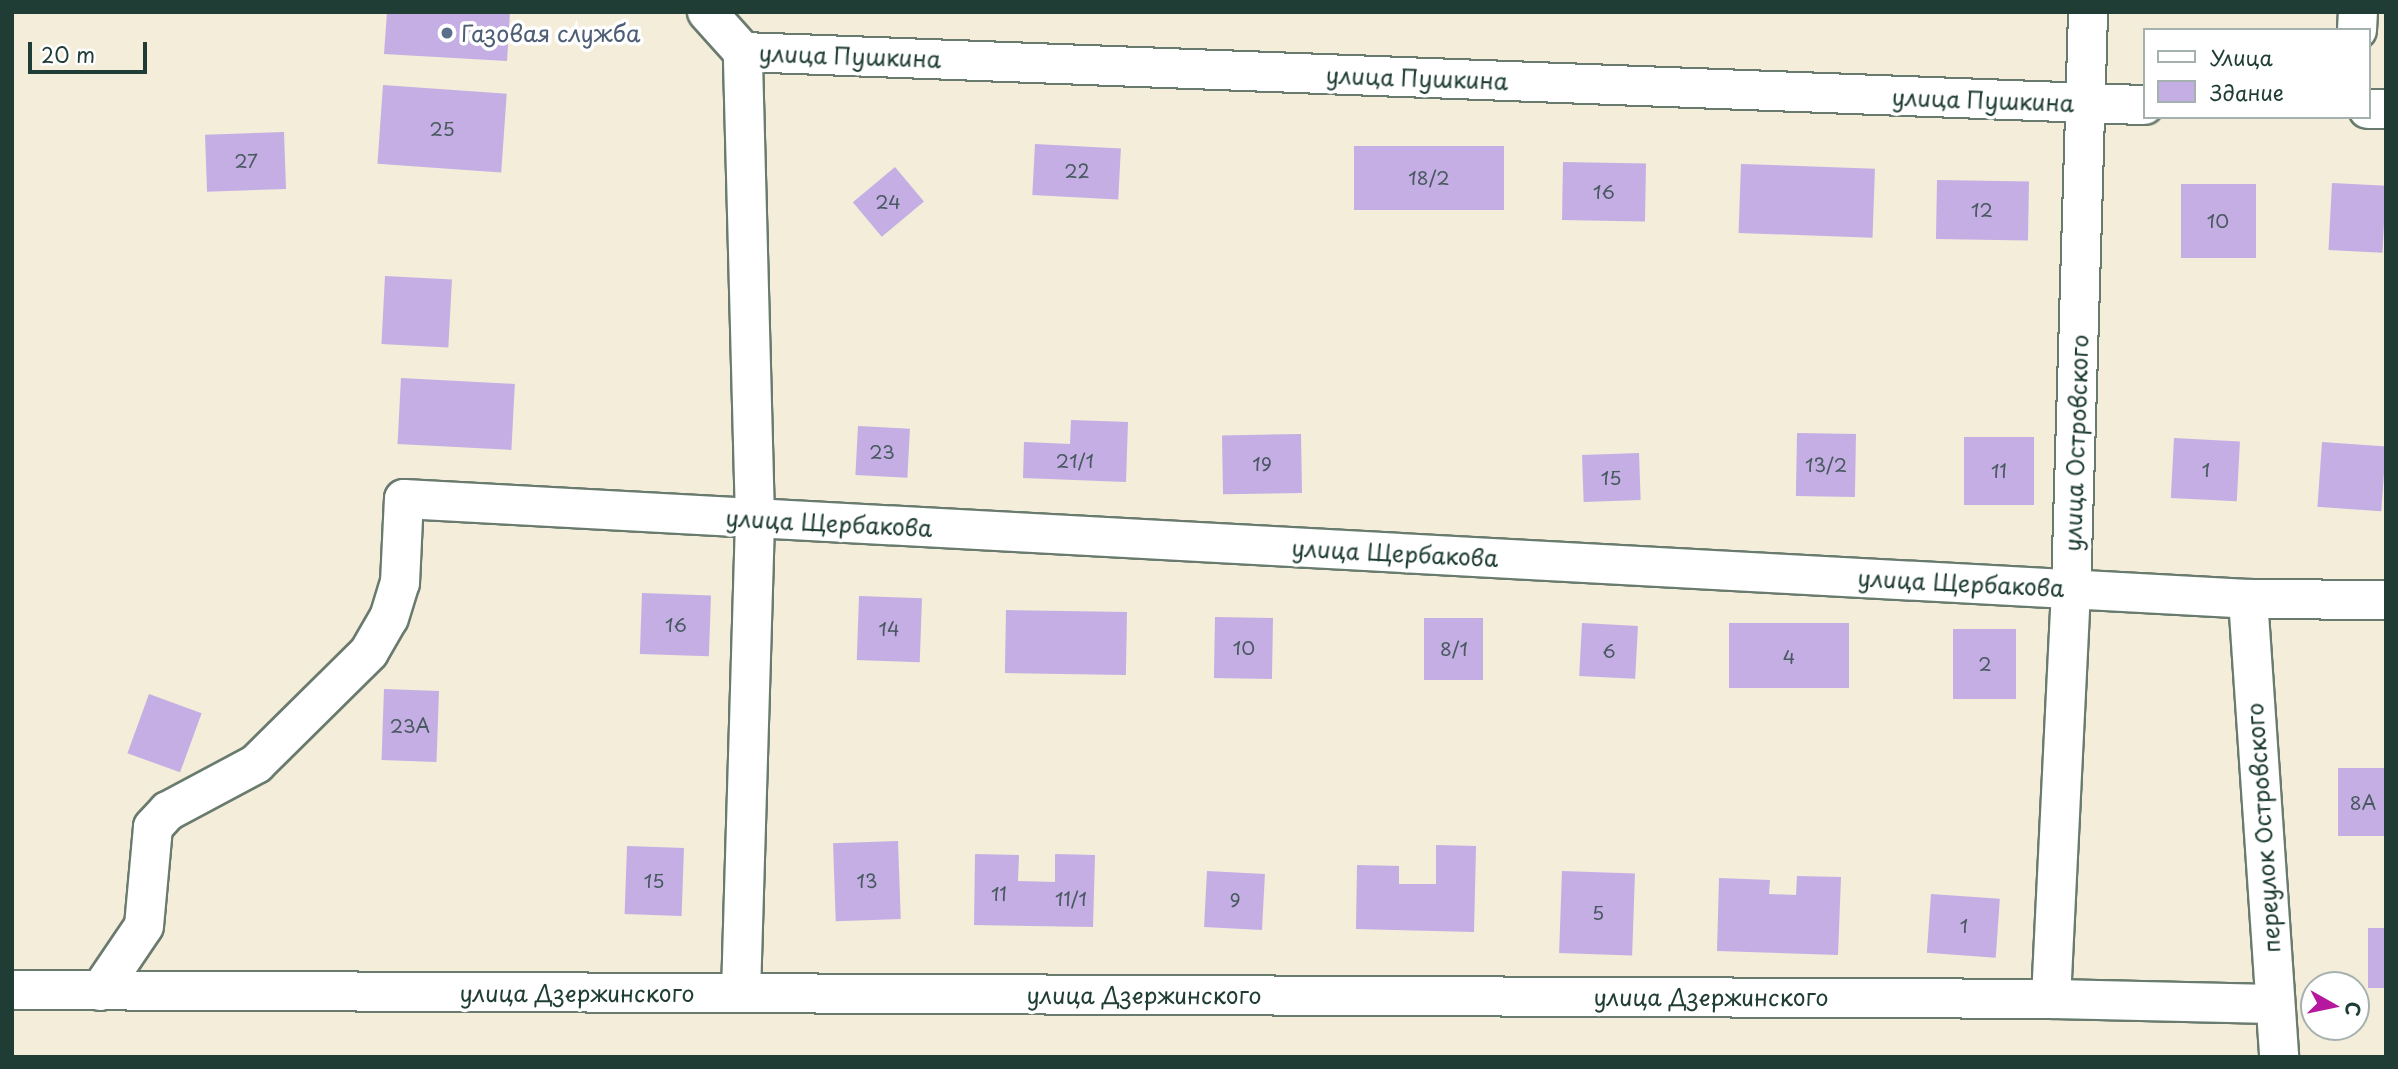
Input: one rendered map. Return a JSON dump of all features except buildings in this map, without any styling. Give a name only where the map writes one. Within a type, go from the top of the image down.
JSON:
[{"type":"street","name":"улица Пушкина","points":[[707,12],[743,52],[2142,105]]},
{"type":"street","name":"улица Островского","points":[[2051,999],[2071,589],[2088,12]]},
{"type":"street","points":[[741,993],[755,519],[743,52]]},
{"type":"street","name":"улица Щербакова","points":[[100,991],[144,926],[153,827],[168,811],[256,764],[369,652],[389,618],[401,583],[404,499],[2248,599],[2386,600]]},
{"type":"street","name":"переулок Островского","points":[[2248,599],[2279,1057]]},
{"type":"street","name":"улица Дзержинского","points":[[12,990],[2051,999],[2275,1004]]},
{"type":"place","name":"Газовая служба","points":[[447,33]]}]
